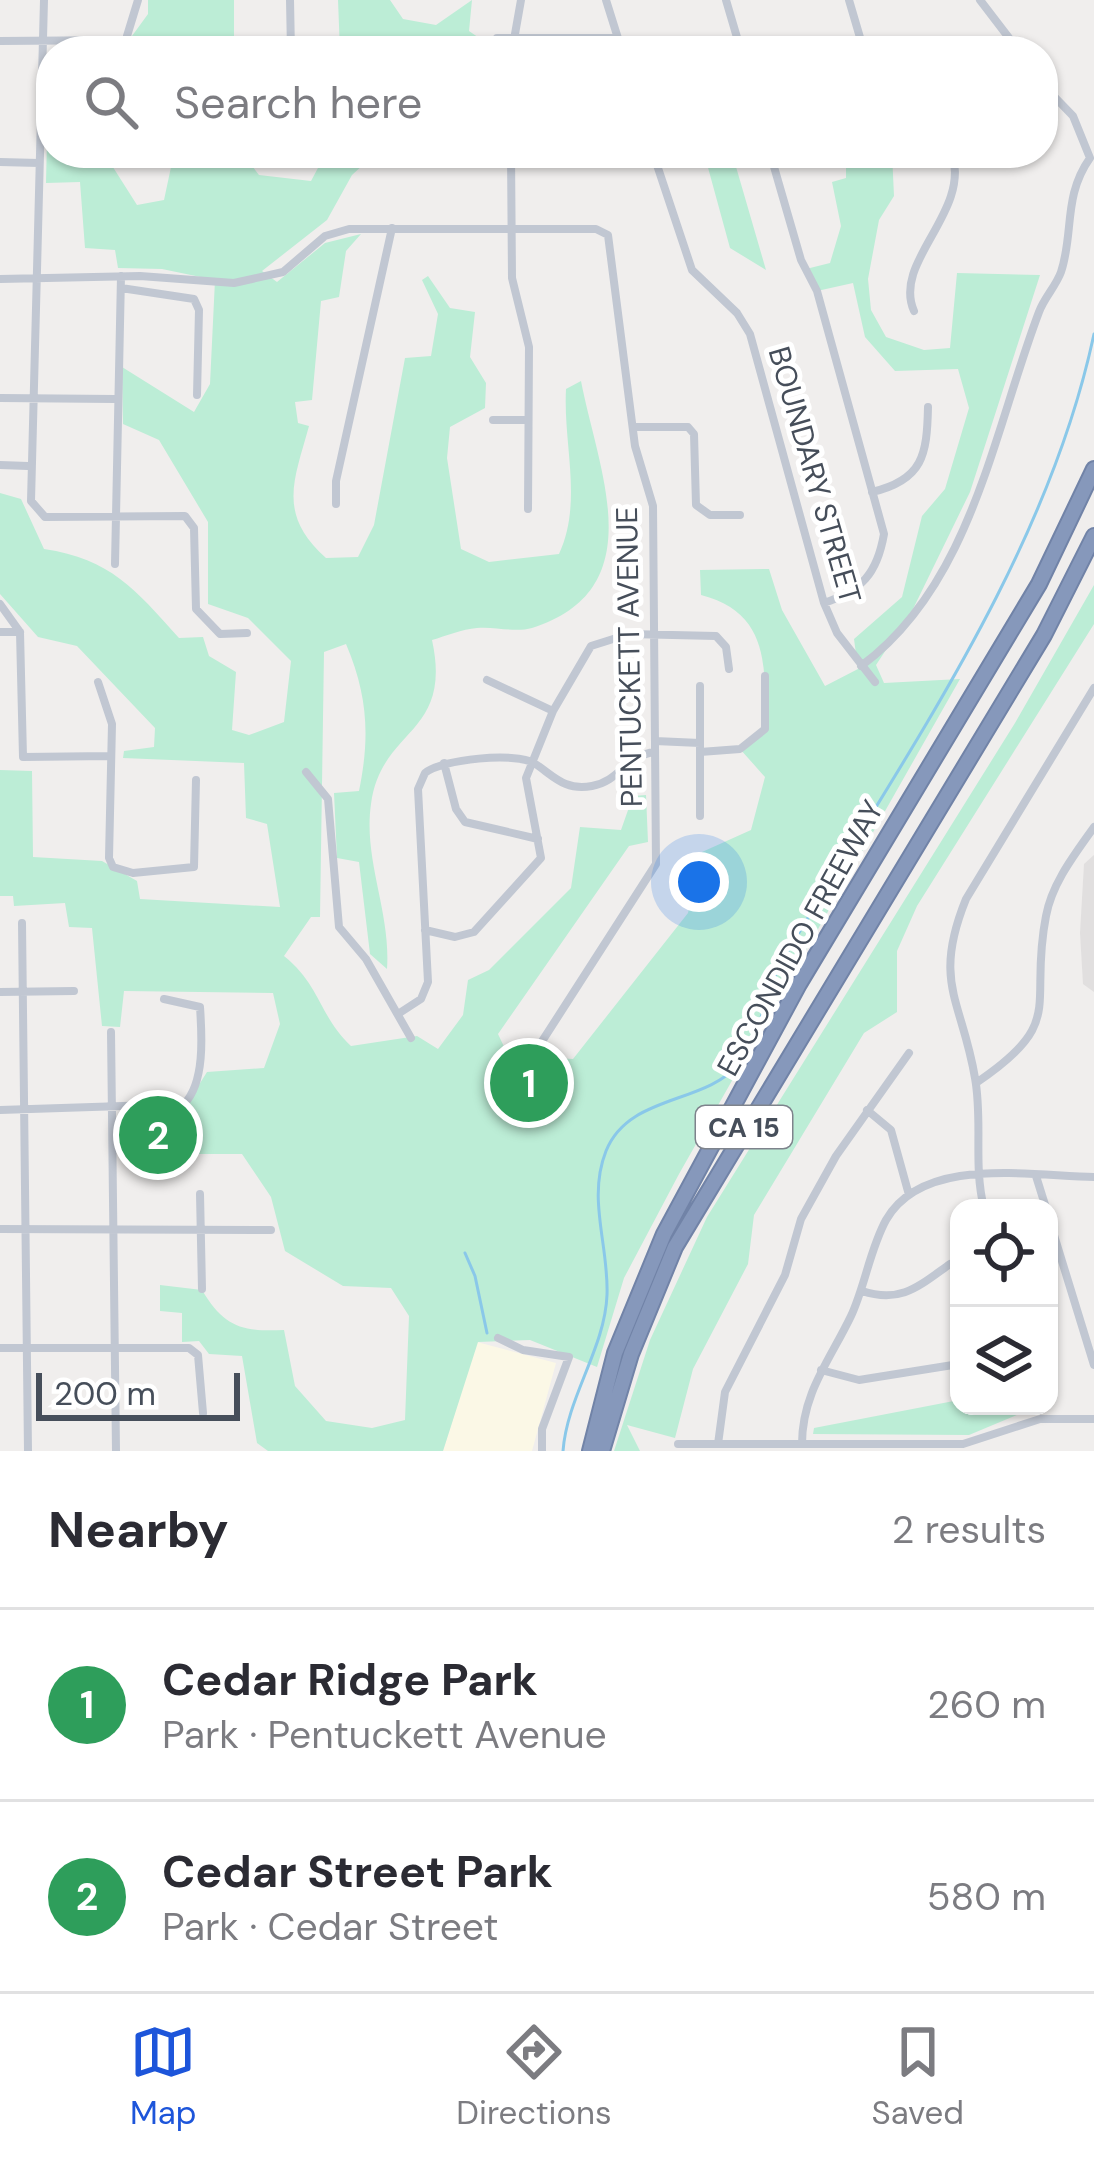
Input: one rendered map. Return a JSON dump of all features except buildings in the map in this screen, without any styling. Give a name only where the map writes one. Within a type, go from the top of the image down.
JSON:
[{"type":"highway","name":"ESCONDIDO FREEWAY","points":[[586,1451],[664,1234],[799,984],[1039,584],[1094,466]]},
{"type":"highway","name":"ESCONDIDO FREEWAY","points":[[607,1451],[623,1354],[675,1247],[1033,654],[1094,536]]},
{"type":"street","points":[[42,36],[44,0]]},
{"type":"street","points":[[128,36],[138,0]]},
{"type":"street","points":[[290,0],[291,36]]},
{"type":"street","points":[[513,36],[521,0]]},
{"type":"street","points":[[606,0],[617,36]]},
{"type":"street","points":[[726,0],[737,36]]},
{"type":"street","points":[[849,0],[860,36]]},
{"type":"street","points":[[980,0],[1008,36]]},
{"type":"street","points":[[0,41],[36,41]]},
{"type":"street","points":[[861,667],[916,615],[966,522],[1040,306],[1062,271],[1072,194],[1090,158],[1072,116],[1058,101]]},
{"type":"street","points":[[0,162],[36,163]]},
{"type":"street","points":[[39,168],[29,466],[37,514],[184,516],[194,528],[196,609],[220,634],[248,633]]},
{"type":"street","points":[[511,168],[512,278],[529,347],[528,509]]},
{"type":"street","name":"BOUNDARY STREET","points":[[658,168],[692,270],[737,313],[750,334],[824,603],[836,633],[874,682]]},
{"type":"street","points":[[774,168],[801,260],[817,291],[884,534],[873,572],[854,592],[824,603]]},
{"type":"street","points":[[914,311],[909,300],[913,277],[956,190],[954,168]]},
{"type":"street","points":[[0,279],[122,276],[192,284],[261,279],[283,272],[325,236],[392,228],[510,229]]},
{"type":"street","points":[[336,504],[392,228]]},
{"type":"street","name":"PENTUCKETT AVENUE","points":[[510,229],[604,230],[611,243],[633,427],[653,506],[656,864],[530,1060]]},
{"type":"street","points":[[115,564],[122,276]]},
{"type":"street","points":[[121,288],[194,299],[200,318],[197,394]]},
{"type":"street","points":[[0,398],[116,399]]},
{"type":"street","points":[[872,492],[918,472],[928,454],[928,407]]},
{"type":"street","points":[[494,420],[529,421]]},
{"type":"street","points":[[633,427],[688,427],[694,434],[696,506],[710,515],[740,515]]},
{"type":"street","points":[[0,465],[29,466]]},
{"type":"street","points":[[0,604],[20,632],[23,757],[110,755]]},
{"type":"street","points":[[0,632],[20,632]]},
{"type":"street","points":[[425,930],[454,937],[482,925],[541,858],[527,797],[531,761],[591,646],[615,635],[716,635],[726,647],[729,669]]},
{"type":"street","points":[[400,1012],[425,992],[418,789],[425,773],[444,763],[531,761],[563,784],[594,786],[618,774],[635,755],[655,747],[740,749],[765,729],[765,676]]},
{"type":"street","points":[[487,680],[554,711]]},
{"type":"street","points":[[98,682],[112,724],[109,858],[113,867],[133,873],[194,867],[196,780]]},
{"type":"street","points":[[700,686],[700,816]]},
{"type":"street","points":[[982,1199],[977,1177],[976,1084],[948,980],[951,937],[966,899],[1094,688]]},
{"type":"street","points":[[444,763],[456,809],[465,822],[538,839]]},
{"type":"street","points":[[306,772],[328,799],[338,928],[400,1012],[411,1038]]},
{"type":"street","points":[[976,1084],[1018,1055],[1037,1025],[1049,904],[1094,827]]},
{"type":"street","points":[[22,923],[28,1451]]},
{"type":"street","points":[[0,992],[74,991]]},
{"type":"street","points":[[0,1110],[175,1107],[194,1092],[201,1013],[197,1003],[164,999]]},
{"type":"street","points":[[111,1032],[116,1451]]},
{"type":"street","points":[[718,1444],[725,1393],[785,1275],[801,1220],[867,1110],[909,1053]]},
{"type":"street","points":[[867,1110],[891,1130],[909,1195]]},
{"type":"street","points":[[1036,1176],[1043,1199]]},
{"type":"street","points":[[802,1444],[804,1407],[862,1292],[883,1226],[909,1195],[938,1180],[1094,1177]]},
{"type":"street","points":[[200,1195],[202,1288]]},
{"type":"street","points":[[0,1229],[271,1229]]},
{"type":"street","points":[[1058,1248],[1094,1365]]},
{"type":"street","points":[[862,1292],[882,1298],[906,1295],[950,1264]]},
{"type":"street","points":[[498,1338],[523,1350],[569,1357],[542,1429],[542,1451]]},
{"type":"street","points":[[0,1348],[189,1348],[198,1355],[203,1413]]},
{"type":"street","points":[[821,1370],[859,1380],[950,1365]]},
{"type":"street","points":[[678,1444],[963,1444],[1040,1419],[1094,1419]]},
{"type":"shaded area","points":[[1094,855],[1094,992],[1083,984],[1080,933],[1084,864]]},
{"type":"shaded area","points":[[477,1342],[556,1363],[532,1451],[443,1451]]},
{"type":"green space","points":[[148,0],[234,0],[234,36],[132,36],[148,14]]},
{"type":"green space","points":[[338,0],[390,0],[403,19],[436,25],[472,0],[469,31],[476,36],[339,36]]},
{"type":"green space","points":[[46,168],[114,168],[137,205],[164,200],[171,168],[254,168],[259,175],[311,181],[318,168],[360,168],[327,220],[262,271],[277,282],[325,243],[361,234],[346,251],[339,297],[321,301],[312,400],[295,402],[298,423],[309,426],[295,480],[295,511],[301,527],[326,558],[358,557],[374,525],[405,358],[431,356],[438,314],[422,280],[428,276],[450,308],[475,312],[470,357],[486,383],[485,408],[450,427],[447,458],[461,549],[489,562],[559,554],[571,494],[566,389],[581,381],[609,523],[606,556],[594,585],[570,610],[532,628],[471,629],[432,640],[433,695],[425,714],[388,759],[371,804],[371,845],[387,969],[370,954],[359,862],[337,858],[334,793],[359,791],[366,734],[363,699],[346,644],[324,652],[320,917],[311,917],[284,956],[306,978],[351,1046],[417,1036],[438,1049],[463,1015],[468,980],[489,970],[571,888],[580,827],[621,830],[633,796],[646,795],[648,842],[629,846],[498,1034],[508,1055],[519,1059],[526,1072],[548,1071],[555,1058],[573,1059],[688,913],[702,852],[751,830],[765,777],[740,749],[765,729],[763,665],[752,629],[741,615],[701,595],[700,570],[769,569],[782,610],[825,686],[858,669],[854,639],[902,597],[922,516],[945,489],[969,408],[958,369],[895,371],[865,337],[853,283],[817,291],[806,269],[830,263],[841,226],[832,182],[846,178],[846,168],[893,168],[894,196],[879,220],[868,279],[871,310],[886,337],[924,350],[950,348],[957,273],[1040,275],[970,492],[913,609],[876,665],[884,683],[960,679],[624,1278],[597,1367],[530,1340],[478,1342],[443,1451],[268,1451],[257,1443],[242,1356],[209,1354],[199,1341],[182,1342],[182,1313],[160,1311],[160,1285],[202,1290],[235,1325],[284,1330],[295,1386],[326,1421],[372,1428],[405,1420],[409,1316],[391,1288],[343,1286],[285,1251],[271,1197],[242,1154],[122,1154],[122,1120],[185,1107],[207,1072],[264,1068],[280,1024],[273,993],[124,991],[120,1027],[102,1026],[92,928],[69,927],[65,903],[14,906],[13,896],[0,896],[0,770],[32,771],[33,857],[102,861],[137,881],[140,899],[280,907],[267,824],[246,818],[244,763],[123,758],[124,751],[154,747],[155,728],[77,646],[38,637],[0,594],[0,493],[21,499],[44,549],[105,569],[149,605],[179,638],[203,637],[209,656],[236,672],[232,730],[249,735],[284,722],[291,661],[248,618],[208,604],[208,522],[159,440],[123,424],[122,367],[194,412],[210,384],[215,280],[162,269],[118,268],[115,250],[85,248],[80,182],[46,183]]},
{"type":"green space","points":[[708,168],[736,168],[766,270],[730,248]]},
{"type":"green space","points":[[1094,585],[1094,624],[917,906],[897,951],[897,1012],[864,1033],[754,1215],[748,1264],[693,1369],[675,1438],[627,1425],[640,1451],[614,1451],[650,1340],[707,1217],[1015,723]]},
{"type":"green space","points":[[950,1402],[950,1415],[1017,1415],[969,1435],[813,1434],[814,1428]]},
{"type":"waterway","points":[[563,1451],[571,1411],[605,1315],[607,1277],[598,1187],[606,1151],[632,1119],[707,1087],[739,1064],[747,1052],[785,956],[921,733],[1006,578],[1072,418],[1094,334]]},
{"type":"waterway","points":[[465,1253],[487,1333]]},
{"type":"place","name":"Cedar Ridge Park","points":[[529,1083]]},
{"type":"place","name":"Cedar Street Park","points":[[158,1135]]}]
